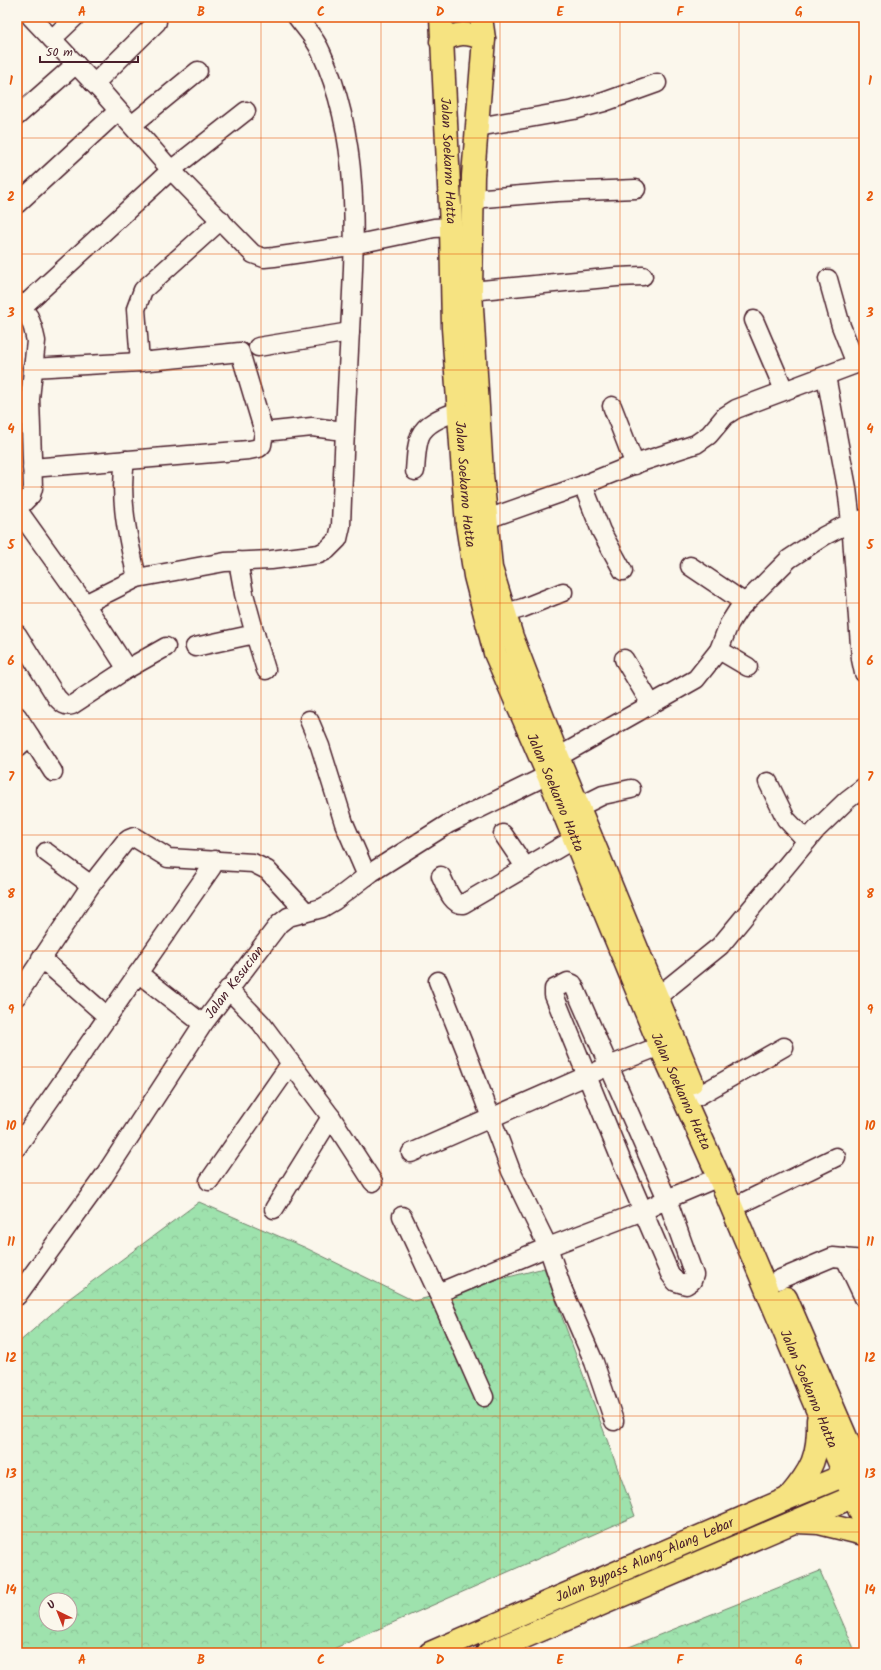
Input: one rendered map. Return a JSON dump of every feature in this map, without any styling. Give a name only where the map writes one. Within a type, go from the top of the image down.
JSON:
[{"type":"highway","name":"Jalan Soekarno Hatta","points":[[441,17],[451,227],[453,328],[467,525],[475,576],[495,653],[548,776],[660,1046],[719,1177],[818,1413],[857,1483]]},
{"type":"highway","name":"Jalan Soekarno Hatta","points":[[481,17],[484,39],[473,176],[471,291],[482,474],[491,568],[512,637],[558,756],[698,1096],[778,1280],[857,1483],[864,1521]]},
{"type":"highway","points":[[441,41],[455,34],[470,34],[484,39]]},
{"type":"highway","points":[[789,1498],[806,1477],[814,1461],[819,1438],[818,1413]]},
{"type":"highway","name":"Jalan Bypass Alang-Alang Lebar","points":[[430,1653],[789,1498],[857,1483]]},
{"type":"highway","name":"Jalan Bypass Alang-Alang Lebar","points":[[487,1653],[793,1522],[857,1483]]},
{"type":"highway","points":[[793,1522],[819,1523],[864,1534]]},
{"type":"street","points":[[31,17],[132,125],[171,170],[253,254],[264,258],[287,256],[434,228],[451,227]]},
{"type":"street","points":[[52,39],[75,17]]},
{"type":"street","points":[[84,604],[137,578],[225,562],[271,560],[319,554],[327,550],[338,539],[342,526],[344,430],[355,244],[351,160],[341,112],[332,80],[321,50],[297,17]]},
{"type":"street","points":[[94,84],[157,22]]},
{"type":"street","points":[[17,116],[76,64]]},
{"type":"street","points":[[132,125],[198,71]]},
{"type":"street","points":[[478,127],[574,110],[604,102],[657,83]]},
{"type":"street","points":[[127,670],[84,604],[17,509],[31,495],[33,488],[32,468],[23,405],[32,368],[36,341],[33,328],[19,307],[171,170],[246,110]]},
{"type":"street","points":[[17,204],[118,111]]},
{"type":"street","points":[[472,200],[558,192],[636,189]]},
{"type":"street","points":[[140,362],[136,309],[144,290],[220,220]]},
{"type":"street","points":[[471,291],[617,277],[643,276]]},
{"type":"street","points":[[487,519],[582,485],[635,464],[696,444],[709,435],[730,412],[784,390],[860,363],[842,326],[828,279]]},
{"type":"street","points":[[754,320],[784,390]]},
{"type":"street","points":[[258,347],[350,332]]},
{"type":"street","points":[[32,368],[140,362],[240,352],[264,432],[262,445],[259,448],[32,468]]},
{"type":"street","points":[[826,376],[847,488],[858,521],[859,631],[864,673]]},
{"type":"street","points":[[612,406],[635,464]]},
{"type":"street","points":[[415,470],[420,436],[432,422],[458,411]]},
{"type":"street","points":[[264,432],[312,427],[344,430]]},
{"type":"street","points":[[125,460],[122,475],[125,525],[137,578]]},
{"type":"street","points":[[582,485],[601,531],[623,572]]},
{"type":"street","points":[[558,756],[696,679],[719,650],[731,620],[745,603],[789,559],[824,536],[858,521]]},
{"type":"street","points":[[238,561],[244,594],[266,670]]},
{"type":"street","points":[[690,566],[745,603]]},
{"type":"street","points":[[505,613],[523,608],[563,592]]},
{"type":"street","points":[[17,634],[57,698],[68,706],[72,705],[166,647]]},
{"type":"street","points":[[195,647],[255,634]]},
{"type":"street","points":[[719,650],[748,667]]},
{"type":"street","points":[[624,659],[652,704]]},
{"type":"street","points":[[17,716],[53,772]]},
{"type":"street","points":[[309,720],[320,746],[344,823],[367,876]]},
{"type":"street","points":[[17,748],[30,736]]},
{"type":"street","name":"Jalan Kesucian","points":[[17,1296],[104,1176],[203,1024],[228,989],[279,924],[288,917],[322,908],[334,901],[367,876],[448,824],[548,776]]},
{"type":"street","points":[[768,782],[786,819],[807,841]]},
{"type":"street","points":[[657,997],[720,946],[807,841],[847,800],[864,788]]},
{"type":"street","points":[[579,807],[603,795],[631,789]]},
{"type":"street","points":[[503,834],[526,868]]},
{"type":"street","points":[[20,984],[42,958],[91,885],[129,838],[134,837],[168,858],[253,863],[267,870],[306,912]]},
{"type":"street","points":[[441,876],[454,901],[459,905],[463,904],[574,839]]},
{"type":"street","points":[[46,852],[91,885]]},
{"type":"street","points":[[19,1139],[108,1017],[212,867],[215,860]]},
{"type":"street","points":[[42,958],[108,1017]]},
{"type":"street","points":[[138,973],[203,1024]]},
{"type":"street","points":[[438,981],[511,1171],[548,1247],[562,1288],[594,1362],[614,1421]]},
{"type":"street","points":[[568,982],[573,984],[609,1066],[667,1199],[694,1275],[692,1281],[686,1285],[676,1282],[670,1274],[624,1167],[554,994],[554,989],[558,985],[568,982]]},
{"type":"street","points":[[228,989],[262,1023],[331,1118],[373,1182]]},
{"type":"street","points":[[411,1153],[609,1066],[660,1046]]},
{"type":"street","points":[[698,1096],[784,1047]]},
{"type":"street","points":[[210,1181],[291,1063]]},
{"type":"street","points":[[274,1209],[331,1118]]},
{"type":"street","points":[[744,1202],[836,1156]]},
{"type":"street","points":[[438,1293],[548,1247],[643,1211],[719,1177]]},
{"type":"street","points":[[402,1216],[484,1398]]},
{"type":"street","points":[[778,1280],[833,1257],[864,1260]]},
{"type":"street","points":[[845,1258],[864,1298]]},
{"type":"green space","points":[[199,1202],[304,1247],[414,1301],[544,1268],[635,1516],[324,1653],[17,1653],[17,1344],[66,1301]]},
{"type":"green space","points":[[820,1571],[856,1653],[614,1653]]}]
